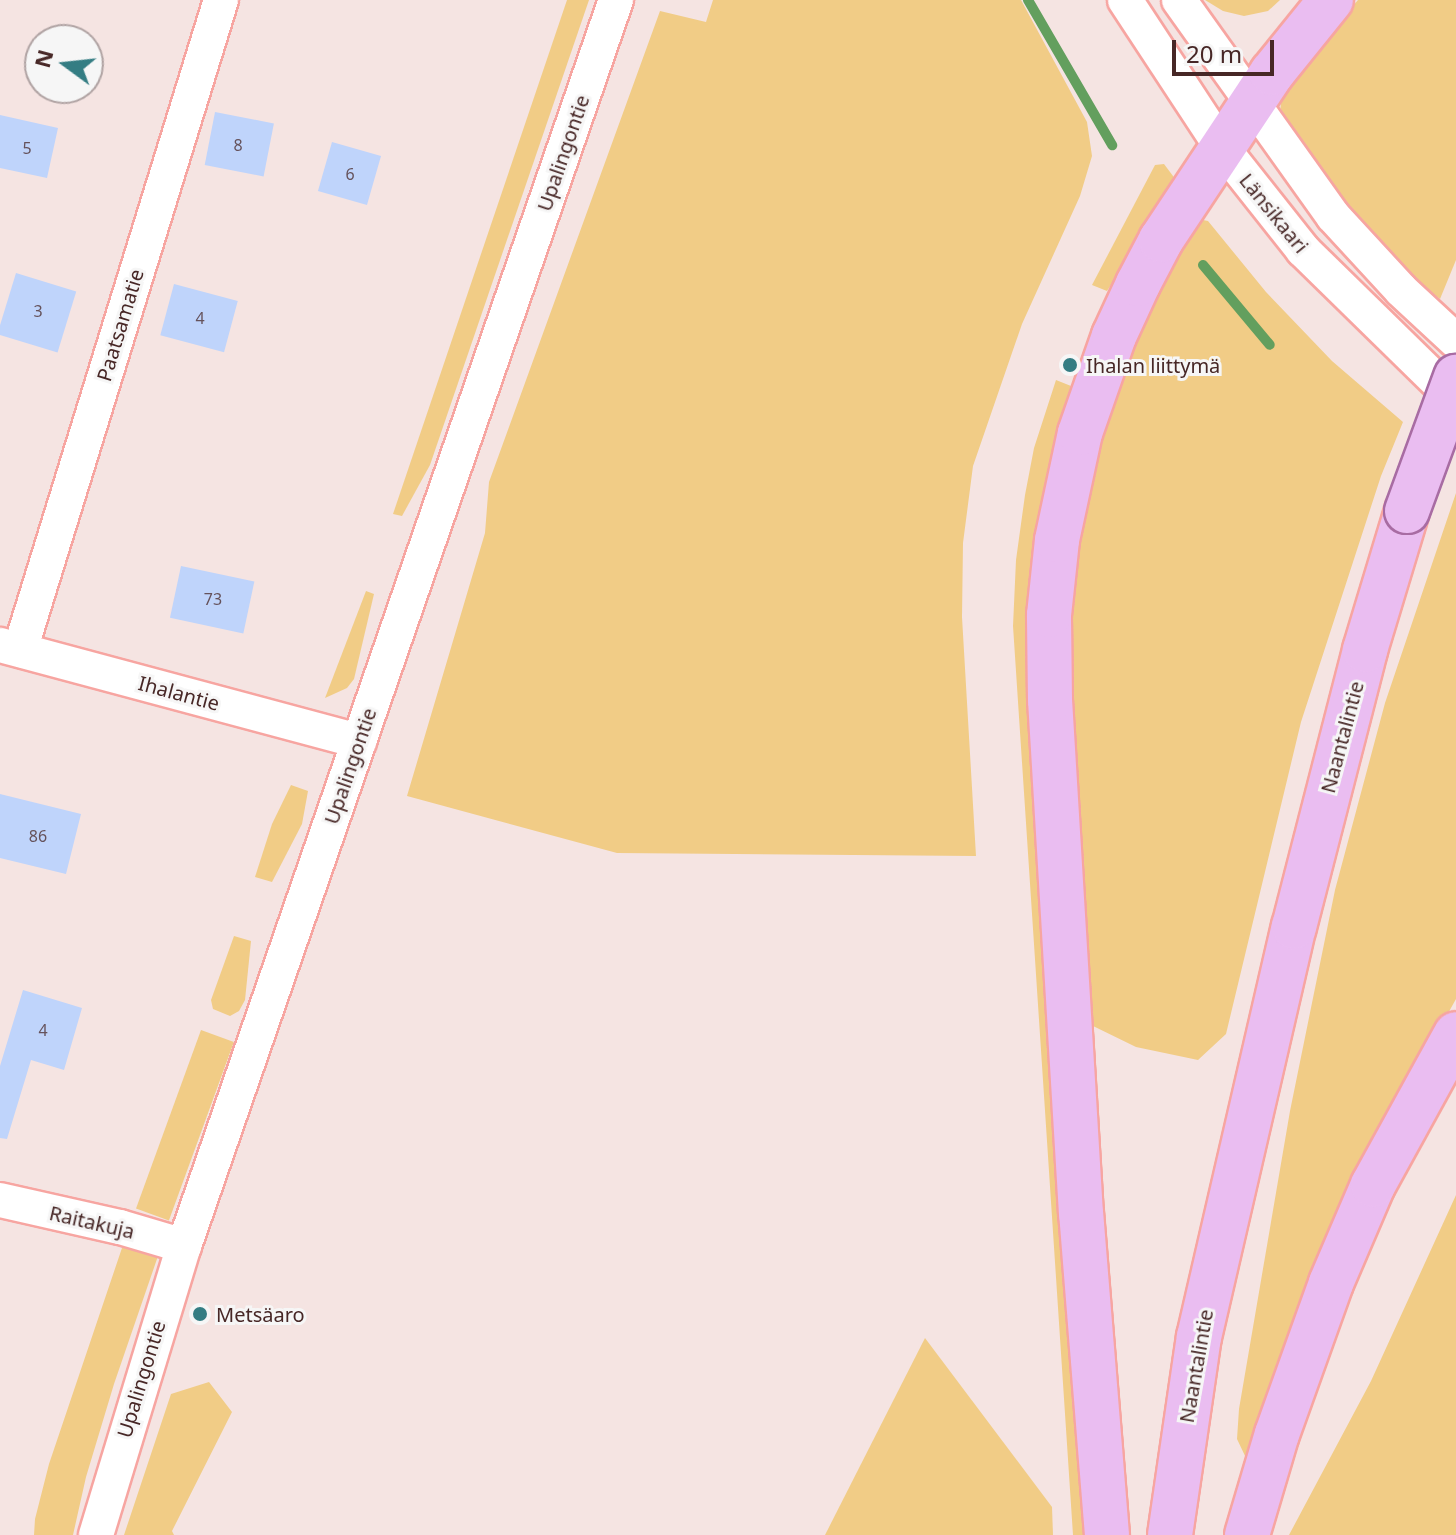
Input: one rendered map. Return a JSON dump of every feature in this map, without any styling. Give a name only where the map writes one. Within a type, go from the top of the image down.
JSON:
[{"type":"main road","points":[[1107,1535],[1067,1003],[1050,700],[1049,615],[1057,540],[1080,433],[1114,336],[1161,240],[1251,105],[1331,0]]},
{"type":"main road","name":"Naantalintie","points":[[1170,1535],[1199,1337],[1319,823],[1407,511],[1456,377]]},
{"type":"main road","points":[[1247,1535],[1277,1434],[1331,1283],[1373,1185],[1456,1034]]},
{"type":"main road","name":"Naantalintie","points":[[1200,1535],[1229,1338],[1253,1105]]},
{"type":"street","name":"Paatsamatie","points":[[10,648],[221,0]]},
{"type":"street","name":"Upalingontie","points":[[96,1535],[184,1246],[616,0]]},
{"type":"street","name":"Länsikaari","points":[[1125,0],[1223,149],[1303,250],[1456,400]]},
{"type":"street","points":[[1179,0],[1333,216],[1401,290],[1456,341]]},
{"type":"street","name":"Ihalantie","points":[[10,648],[359,741]]},
{"type":"street","name":"Raitakuja","points":[[0,1200],[120,1227],[184,1246]]},
{"type":"shaded area","points":[[567,0],[589,0],[430,465],[402,516],[393,514]]},
{"type":"shaded area","points":[[713,0],[1021,0],[1087,122],[1092,156],[1080,196],[1022,324],[973,466],[963,543],[962,617],[976,856],[617,853],[407,796],[485,533],[489,482],[660,11],[706,22]]},
{"type":"shaded area","points":[[1205,0],[1280,0],[1268,11],[1244,16],[1223,11]]},
{"type":"shaded area","points":[[1358,0],[1456,0],[1456,260],[1440,299],[1418,283],[1373,238],[1279,119],[1283,88]]},
{"type":"shaded area","points":[[1164,164],[1176,180],[1147,230],[1107,291],[1092,285],[1155,165]]},
{"type":"shaded area","points":[[1198,219],[1208,221],[1266,292],[1332,361],[1403,422],[1381,476],[1301,722],[1226,1034],[1198,1060],[1136,1047],[1091,1025],[1065,644],[1076,544],[1095,455],[1117,379],[1151,298]]},
{"type":"shaded area","points":[[1056,380],[1071,386],[1046,479],[1037,568],[1085,1535],[1073,1535],[1013,626],[1016,560],[1025,495],[1034,448]]},
{"type":"shaded area","points":[[1456,493],[1456,999],[1407,1087],[1252,1456],[1246,1458],[1237,1439],[1239,1409],[1290,1111],[1335,890],[1385,703]]},
{"type":"shaded area","points":[[366,591],[374,594],[354,679],[347,688],[325,698]]},
{"type":"shaded area","points":[[291,785],[308,791],[302,824],[272,882],[255,877],[272,824]]},
{"type":"shaded area","points":[[234,936],[251,941],[245,1000],[239,1011],[230,1016],[213,1009],[211,1000]]},
{"type":"shaded area","points":[[201,1030],[234,1042],[169,1221],[136,1209]]},
{"type":"shaded area","points":[[1456,1195],[1456,1535],[1289,1535],[1371,1381]]},
{"type":"shaded area","points":[[124,1242],[158,1256],[114,1384],[86,1477],[73,1535],[34,1535],[49,1464]]},
{"type":"shaded area","points":[[925,1338],[1052,1507],[1053,1535],[825,1535]]},
{"type":"shaded area","points":[[209,1382],[232,1412],[172,1531],[174,1535],[124,1535],[171,1394]]},
{"type":"building","points":[[215,112],[274,123],[264,176],[205,165]]},
{"type":"building","points":[[0,115],[58,128],[47,178],[0,168]]},
{"type":"building","points":[[332,142],[381,156],[367,205],[318,191]]},
{"type":"building","points":[[16,273],[76,291],[58,353],[0,335],[0,325]]},
{"type":"building","points":[[174,284],[238,301],[224,352],[160,335]]},
{"type":"building","points":[[181,566],[254,582],[243,633],[170,618]]},
{"type":"building","points":[[0,794],[81,814],[66,874],[0,858]]},
{"type":"building","points":[[23,990],[82,1008],[64,1070],[31,1060],[7,1139],[0,1138],[0,1066]]},
{"type":"waterway","points":[[1028,0],[1112,145]]},
{"type":"waterway","points":[[1203,265],[1270,345]]},
{"type":"place","name":"Ihalan liittymä","points":[[1070,365]]},
{"type":"place","name":"Metsäaro","points":[[200,1314]]}]
